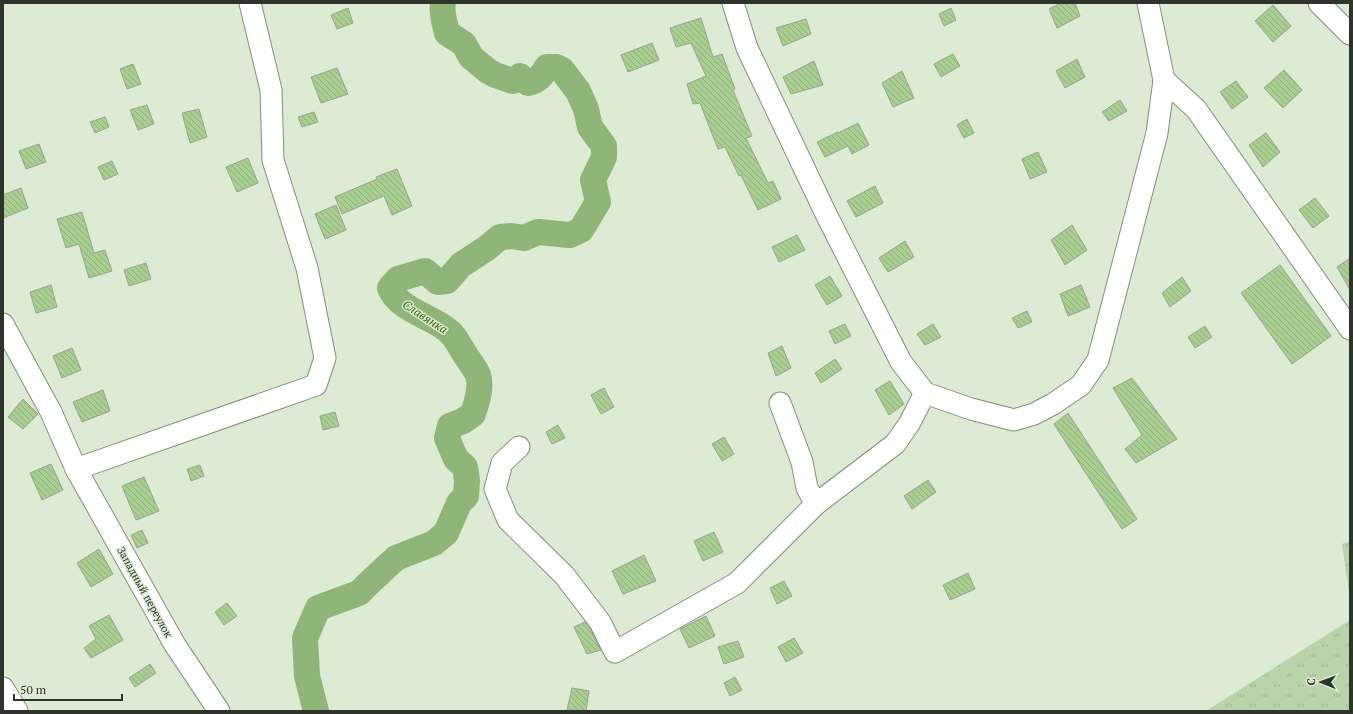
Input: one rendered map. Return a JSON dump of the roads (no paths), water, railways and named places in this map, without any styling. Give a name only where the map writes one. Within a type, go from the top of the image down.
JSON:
[{"type":"street","points":[[76,469],[316,385],[325,358],[307,268],[273,160],[271,90],[250,3]]},
{"type":"street","points":[[733,3],[747,48],[826,214],[901,362],[925,393],[971,409],[1014,420],[1034,414],[1053,404],[1080,385],[1098,360],[1157,133],[1164,80],[1148,3]]},
{"type":"street","points":[[1319,3],[1350,34]]},
{"type":"street","points":[[1164,80],[1196,109],[1350,330]]},
{"type":"street","name":"Западный переулок","points":[[3,324],[51,412],[76,469],[175,645],[219,711]]},
{"type":"street","points":[[519,447],[502,463],[494,489],[508,520],[564,575],[600,622],[615,652],[737,583],[816,504],[895,444],[909,424],[925,393]]},
{"type":"street","points":[[780,403],[802,462],[807,488],[816,504]]},
{"type":"street","points":[[3,688],[17,711]]},
{"type":"waterway","name":"Славянка","points":[[316,711],[307,676],[305,638],[318,608],[359,593],[396,558],[434,543],[446,533],[459,503],[466,496],[467,480],[465,467],[456,459],[447,438],[450,426],[463,421],[473,414],[479,389],[478,375],[458,342],[449,332],[440,325],[407,307],[394,295],[390,288],[398,279],[425,271],[438,282],[447,281],[461,265],[487,248],[500,237],[512,236],[524,238],[538,232],[570,235],[581,230],[598,202],[593,180],[604,157],[604,146],[590,127],[586,109],[578,91],[562,70],[556,67],[547,67],[538,79],[528,83],[520,76],[513,81],[495,75],[471,57],[464,44],[447,33],[443,15],[443,3]]}]
